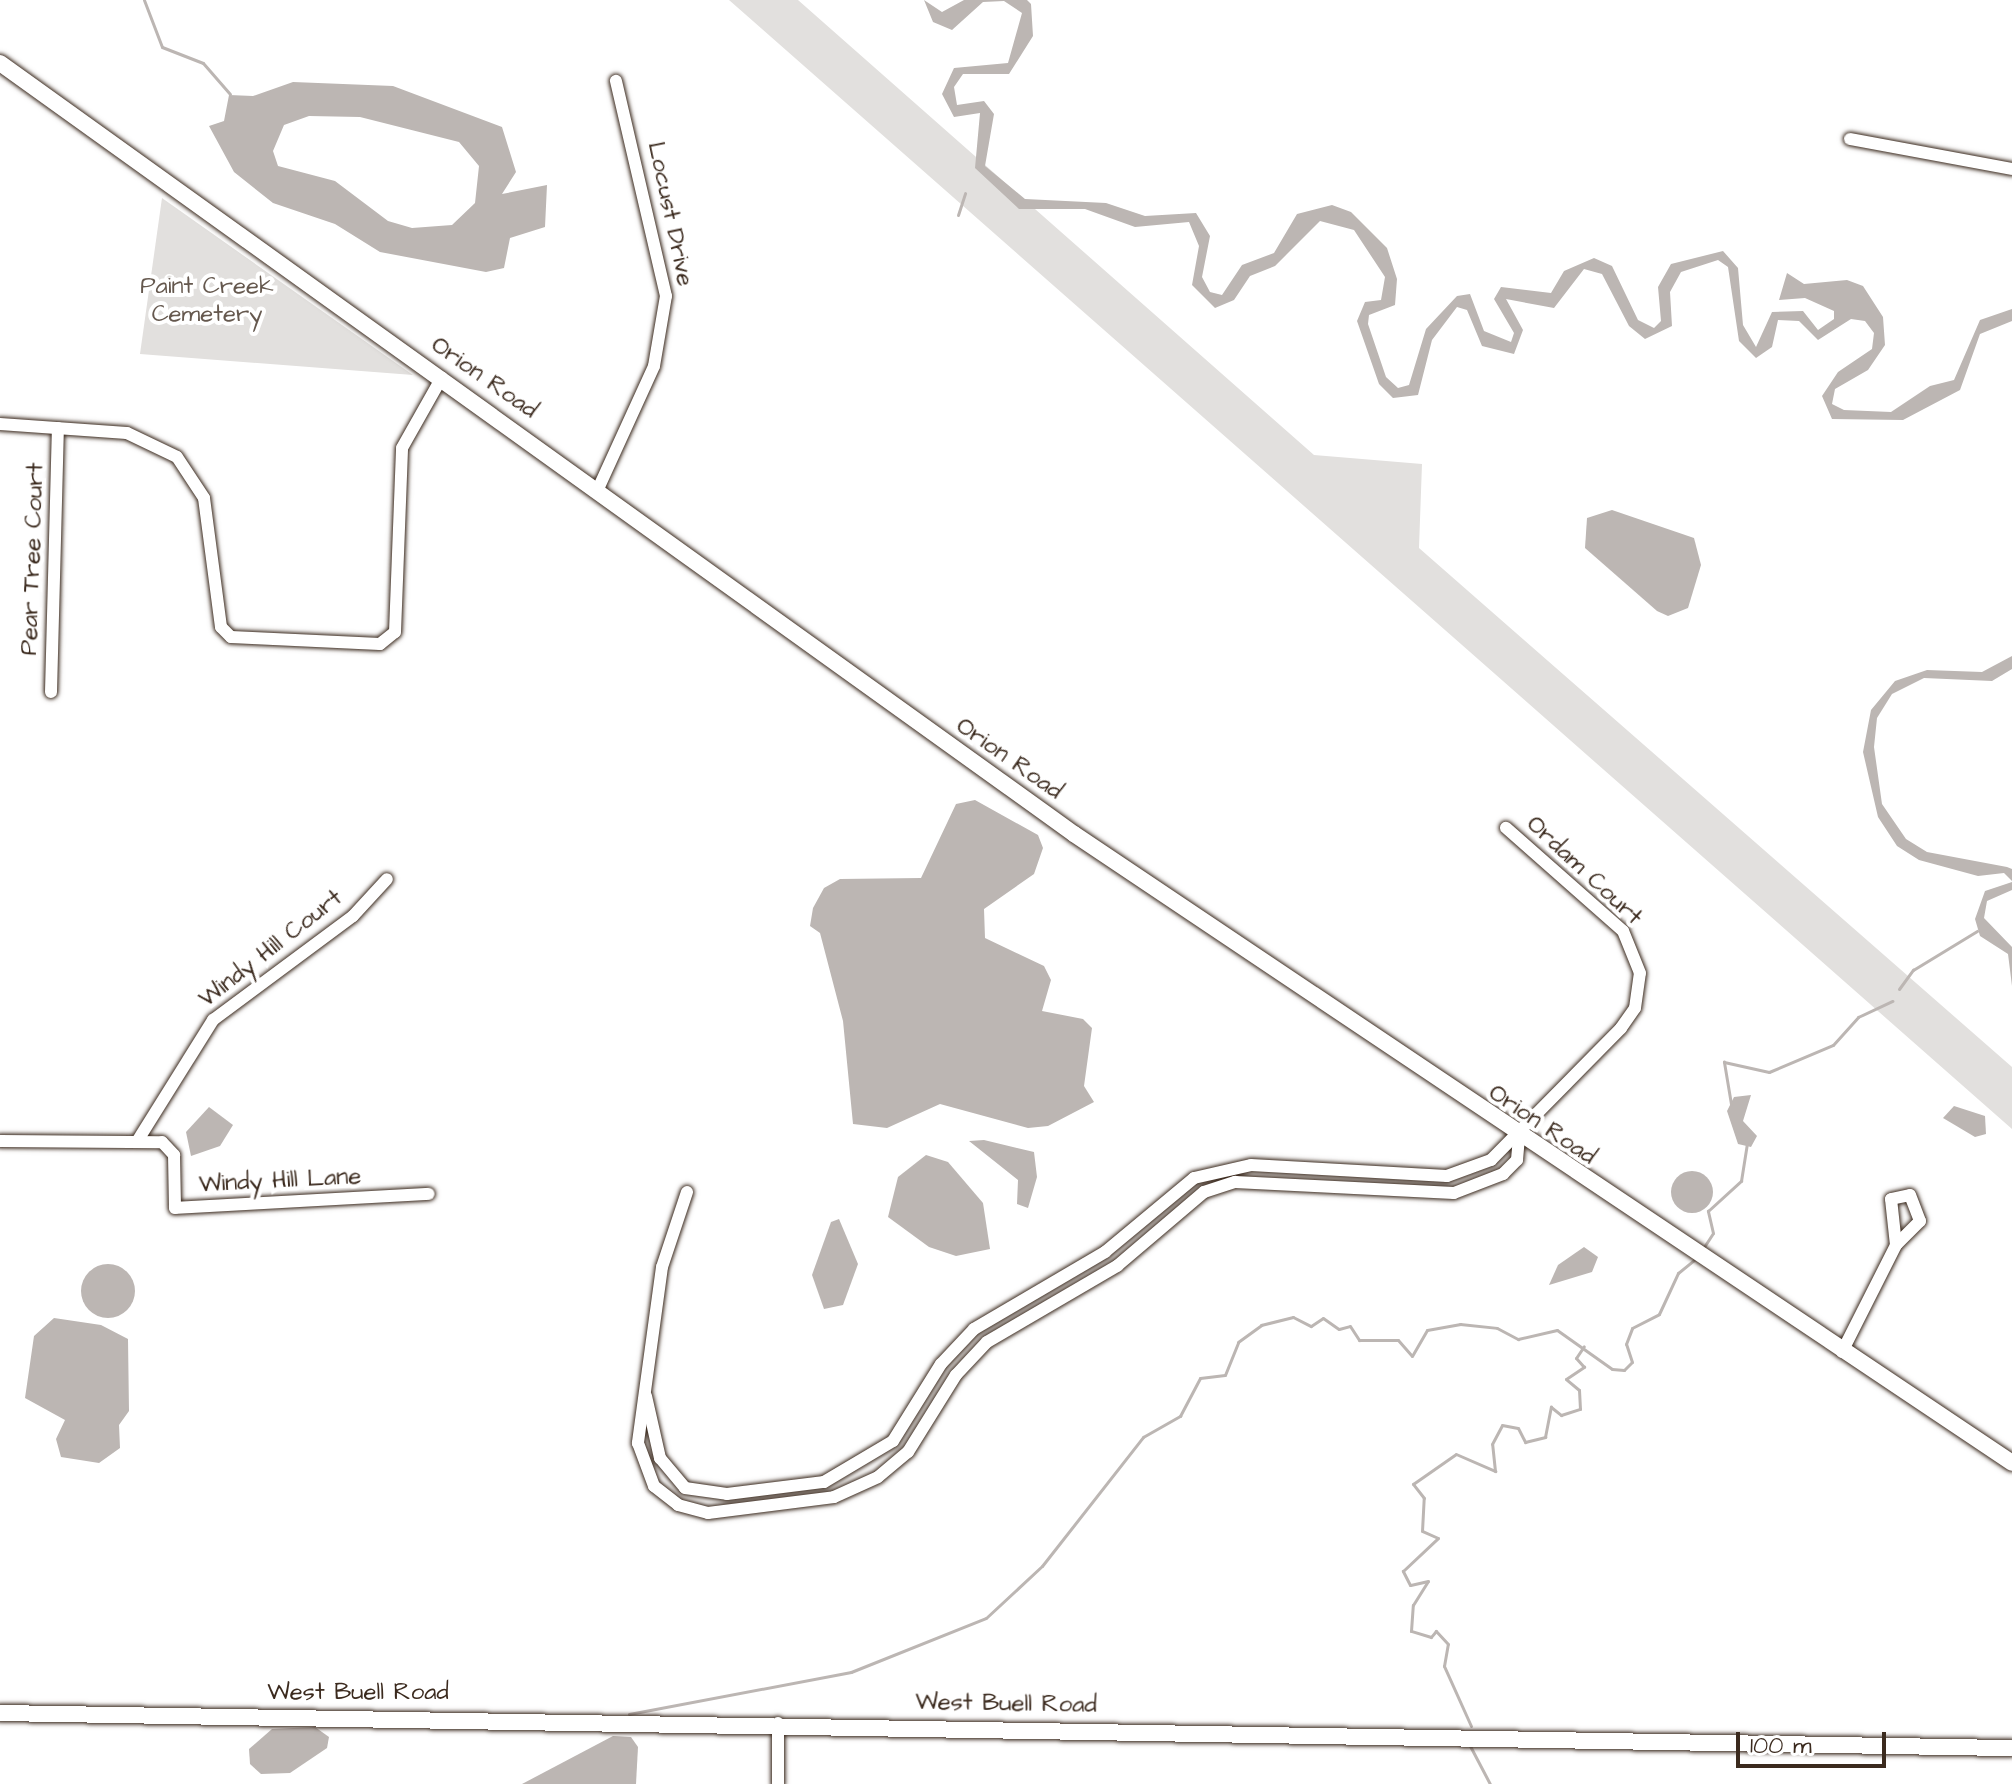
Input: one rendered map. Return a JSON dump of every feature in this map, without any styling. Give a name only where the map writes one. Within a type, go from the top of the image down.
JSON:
[{"type":"main road","name":"Orion Road","points":[[0,63],[598,489],[884,701],[1519,1139],[2012,1463]]},
{"type":"main road","name":"West Buell Road","points":[[0,1713],[778,1723],[2012,1748]]},
{"type":"street","name":"Locust Drive","points":[[598,489],[654,366],[666,296],[616,81]]},
{"type":"street","points":[[1850,139],[2012,169]]},
{"type":"street","points":[[0,424],[145,437],[190,472],[211,523],[221,627],[231,637],[380,644],[395,632],[402,448],[442,377]]},
{"type":"street","name":"Pear Tree Court","points":[[51,692],[58,428]]},
{"type":"street","name":"Ordam Court","points":[[1506,828],[1623,931],[1640,973],[1635,1008],[1621,1028],[1519,1139]]},
{"type":"street","name":"Windy Hill Court","points":[[138,1140],[213,1020],[353,916],[387,879]]},
{"type":"street","points":[[646,1396],[660,1458],[685,1488],[727,1494],[795,1487],[836,1478],[880,1454],[952,1351],[1000,1311],[1075,1270],[1194,1178],[1244,1166],[1418,1175],[1478,1168],[1519,1139]]},
{"type":"street","points":[[687,1192],[662,1267],[646,1396],[638,1412],[639,1458],[664,1496],[708,1513],[798,1504],[856,1489],[894,1466],[967,1361],[1012,1324],[1139,1250],[1190,1199],[1243,1182],[1454,1193],[1489,1183],[1517,1160],[1519,1139]]},
{"type":"street","name":"Windy Hill Lane","points":[[0,1141],[162,1142],[174,1155],[175,1208],[429,1194]]},
{"type":"street","points":[[1243,1182],[1244,1166]]},
{"type":"street","points":[[1478,1168],[1489,1183]]},
{"type":"street","points":[[1417,1191],[1418,1175]]},
{"type":"street","points":[[1842,1352],[1896,1245]]},
{"type":"street","points":[[1075,1270],[1083,1285]]},
{"type":"street","points":[[952,1351],[967,1361]]},
{"type":"street","points":[[795,1487],[798,1504]]},
{"type":"street","points":[[778,1723],[778,1784]]},
{"type":"green space","points":[[729,0],[798,0],[1314,455],[1422,464],[1419,548],[2012,1067],[2012,1129]]},
{"type":"green space","name":"Paint Creek Cemetery","points":[[162,198],[413,375],[140,354]]},
{"type":"shaded area","points":[[924,0],[942,12],[964,0],[1027,0],[1031,4],[1033,36],[1009,74],[963,74],[954,87],[957,105],[984,101],[994,114],[985,166],[1025,199],[1106,203],[1145,216],[1196,213],[1210,236],[1202,277],[1210,292],[1222,295],[1242,265],[1274,253],[1297,214],[1332,205],[1351,212],[1387,248],[1397,279],[1395,305],[1369,315],[1368,324],[1386,377],[1398,388],[1409,385],[1426,329],[1457,296],[1470,294],[1484,331],[1511,342],[1514,333],[1494,299],[1501,287],[1551,293],[1564,271],[1594,258],[1612,266],[1638,320],[1654,328],[1661,321],[1658,287],[1671,264],[1723,251],[1738,268],[1743,325],[1756,347],[1772,312],[1803,311],[1818,330],[1834,319],[1834,311],[1805,298],[1779,300],[1787,273],[1804,284],[1847,280],[1863,286],[1883,317],[1885,345],[1868,370],[1835,389],[1832,404],[1844,410],[1891,412],[1930,386],[1954,380],[1980,320],[2012,309],[2012,321],[1980,334],[1960,390],[1903,420],[1832,419],[1822,396],[1838,372],[1872,349],[1874,333],[1865,321],[1851,319],[1818,340],[1799,321],[1778,320],[1772,347],[1756,358],[1739,341],[1728,267],[1718,260],[1681,272],[1670,292],[1672,326],[1645,339],[1629,326],[1602,274],[1584,269],[1554,308],[1506,299],[1523,330],[1514,354],[1482,346],[1467,310],[1457,307],[1432,340],[1418,395],[1393,398],[1379,384],[1357,321],[1365,302],[1381,300],[1385,277],[1354,230],[1320,221],[1275,266],[1250,276],[1234,300],[1215,308],[1192,285],[1199,246],[1189,222],[1135,227],[1085,209],[1019,209],[975,168],[980,113],[954,117],[942,94],[954,68],[1008,63],[1022,13],[1004,1],[983,2],[952,30],[933,22]]},
{"type":"shaded area","points":[[293,82],[393,86],[502,127],[516,172],[502,194],[547,185],[545,227],[510,238],[504,268],[486,272],[380,252],[335,224],[273,203],[234,172],[209,126],[224,121],[229,95],[253,96]],"holes":[[[309,116],[360,117],[459,142],[479,166],[475,203],[452,225],[412,228],[388,221],[335,181],[278,166],[273,151],[284,125]]]},
{"type":"shaded area","points":[[1612,510],[1694,538],[1701,565],[1688,608],[1668,616],[1657,611],[1585,548],[1587,518]]},
{"type":"shaded area","points":[[2012,656],[2012,669],[1992,681],[1924,678],[1892,694],[1877,718],[1874,747],[1882,804],[1906,839],[1927,852],[2007,867],[2012,869],[2012,881],[2004,873],[1978,876],[1919,860],[1897,846],[1878,817],[1863,752],[1871,710],[1895,681],[1927,670],[1982,672]]},
{"type":"shaded area","points":[[975,800],[1038,835],[1043,848],[1034,874],[984,909],[985,938],[1044,966],[1051,980],[1042,1011],[1083,1019],[1092,1028],[1084,1086],[1094,1102],[1048,1126],[1028,1128],[940,1104],[887,1128],[853,1124],[843,1021],[820,933],[810,926],[813,908],[824,888],[840,879],[921,878],[956,804]]},
{"type":"shaded area","points":[[2012,882],[2012,890],[1987,901],[1984,918],[2012,947],[2012,986],[2008,954],[1980,936],[1975,919],[1985,891]]},
{"type":"shaded area","points":[[1751,1095],[1743,1121],[1757,1136],[1751,1147],[1738,1144],[1727,1111],[1734,1097]]},
{"type":"shaded area","points":[[1954,1106],[1985,1116],[1986,1134],[1975,1137],[1943,1118]]},
{"type":"shaded area","points":[[209,1107],[233,1125],[220,1146],[191,1156],[186,1132]]},
{"type":"shaded area","points":[[984,1140],[1034,1152],[1037,1177],[1028,1208],[1017,1204],[1018,1180],[969,1141]]},
{"type":"shaded area","points":[[926,1155],[948,1162],[983,1203],[990,1249],[956,1256],[929,1247],[888,1217],[898,1177]]},
{"type":"shaded area","points":[[1692,1171],[1707,1177],[1713,1192],[1707,1207],[1692,1213],[1677,1207],[1671,1192],[1677,1177]]},
{"type":"shaded area","points":[[839,1219],[858,1264],[843,1305],[824,1309],[812,1275],[831,1222]]},
{"type":"shaded area","points":[[1584,1247],[1598,1257],[1592,1272],[1549,1285],[1558,1265]]},
{"type":"shaded area","points":[[108,1264],[127,1272],[135,1291],[127,1310],[108,1318],[89,1310],[81,1291],[89,1272]]},
{"type":"shaded area","points":[[54,1318],[101,1325],[128,1339],[129,1411],[119,1425],[120,1448],[99,1463],[61,1457],[56,1439],[65,1420],[25,1398],[34,1336]]},
{"type":"shaded area","points":[[315,1727],[329,1737],[327,1748],[290,1773],[261,1774],[250,1764],[249,1749],[272,1729]]},
{"type":"shaded area","points":[[613,1736],[631,1737],[638,1747],[636,1784],[522,1784]]},
{"type":"waterway","points":[[144,0],[162,47],[203,63],[230,94]]},
{"type":"waterway","points":[[958,215],[965,193]]},
{"type":"waterway","points":[[1899,989],[1913,970],[1977,931]]},
{"type":"waterway","points":[[1731,1104],[1724,1062],[1769,1072],[1833,1045],[1858,1017],[1893,1001]]},
{"type":"waterway","points":[[1702,1250],[1713,1233],[1708,1211],[1741,1181],[1747,1143]]},
{"type":"waterway","points":[[629,1714],[851,1672],[986,1618],[1042,1566],[1143,1437],[1180,1416],[1200,1378],[1225,1375],[1238,1342],[1261,1325],[1293,1317],[1311,1326],[1323,1318],[1339,1329],[1350,1326],[1359,1340],[1398,1340],[1412,1356],[1427,1330],[1460,1324],[1497,1328],[1518,1339],[1557,1330],[1612,1369],[1624,1370],[1632,1362],[1626,1344],[1632,1328],[1659,1314],[1678,1273],[1695,1259]]},
{"type":"waterway","points":[[1471,1726],[1444,1666],[1448,1644],[1436,1631],[1431,1637],[1411,1631],[1413,1605],[1428,1581],[1410,1585],[1403,1571],[1438,1538],[1422,1531],[1424,1498],[1413,1484],[1456,1454],[1495,1471],[1492,1444],[1502,1425],[1518,1428],[1525,1442],[1545,1437],[1551,1407],[1561,1415],[1580,1409],[1579,1390],[1566,1379],[1584,1367],[1576,1358],[1584,1346]]},
{"type":"waterway","points":[[1469,1744],[1490,1784]]}]
